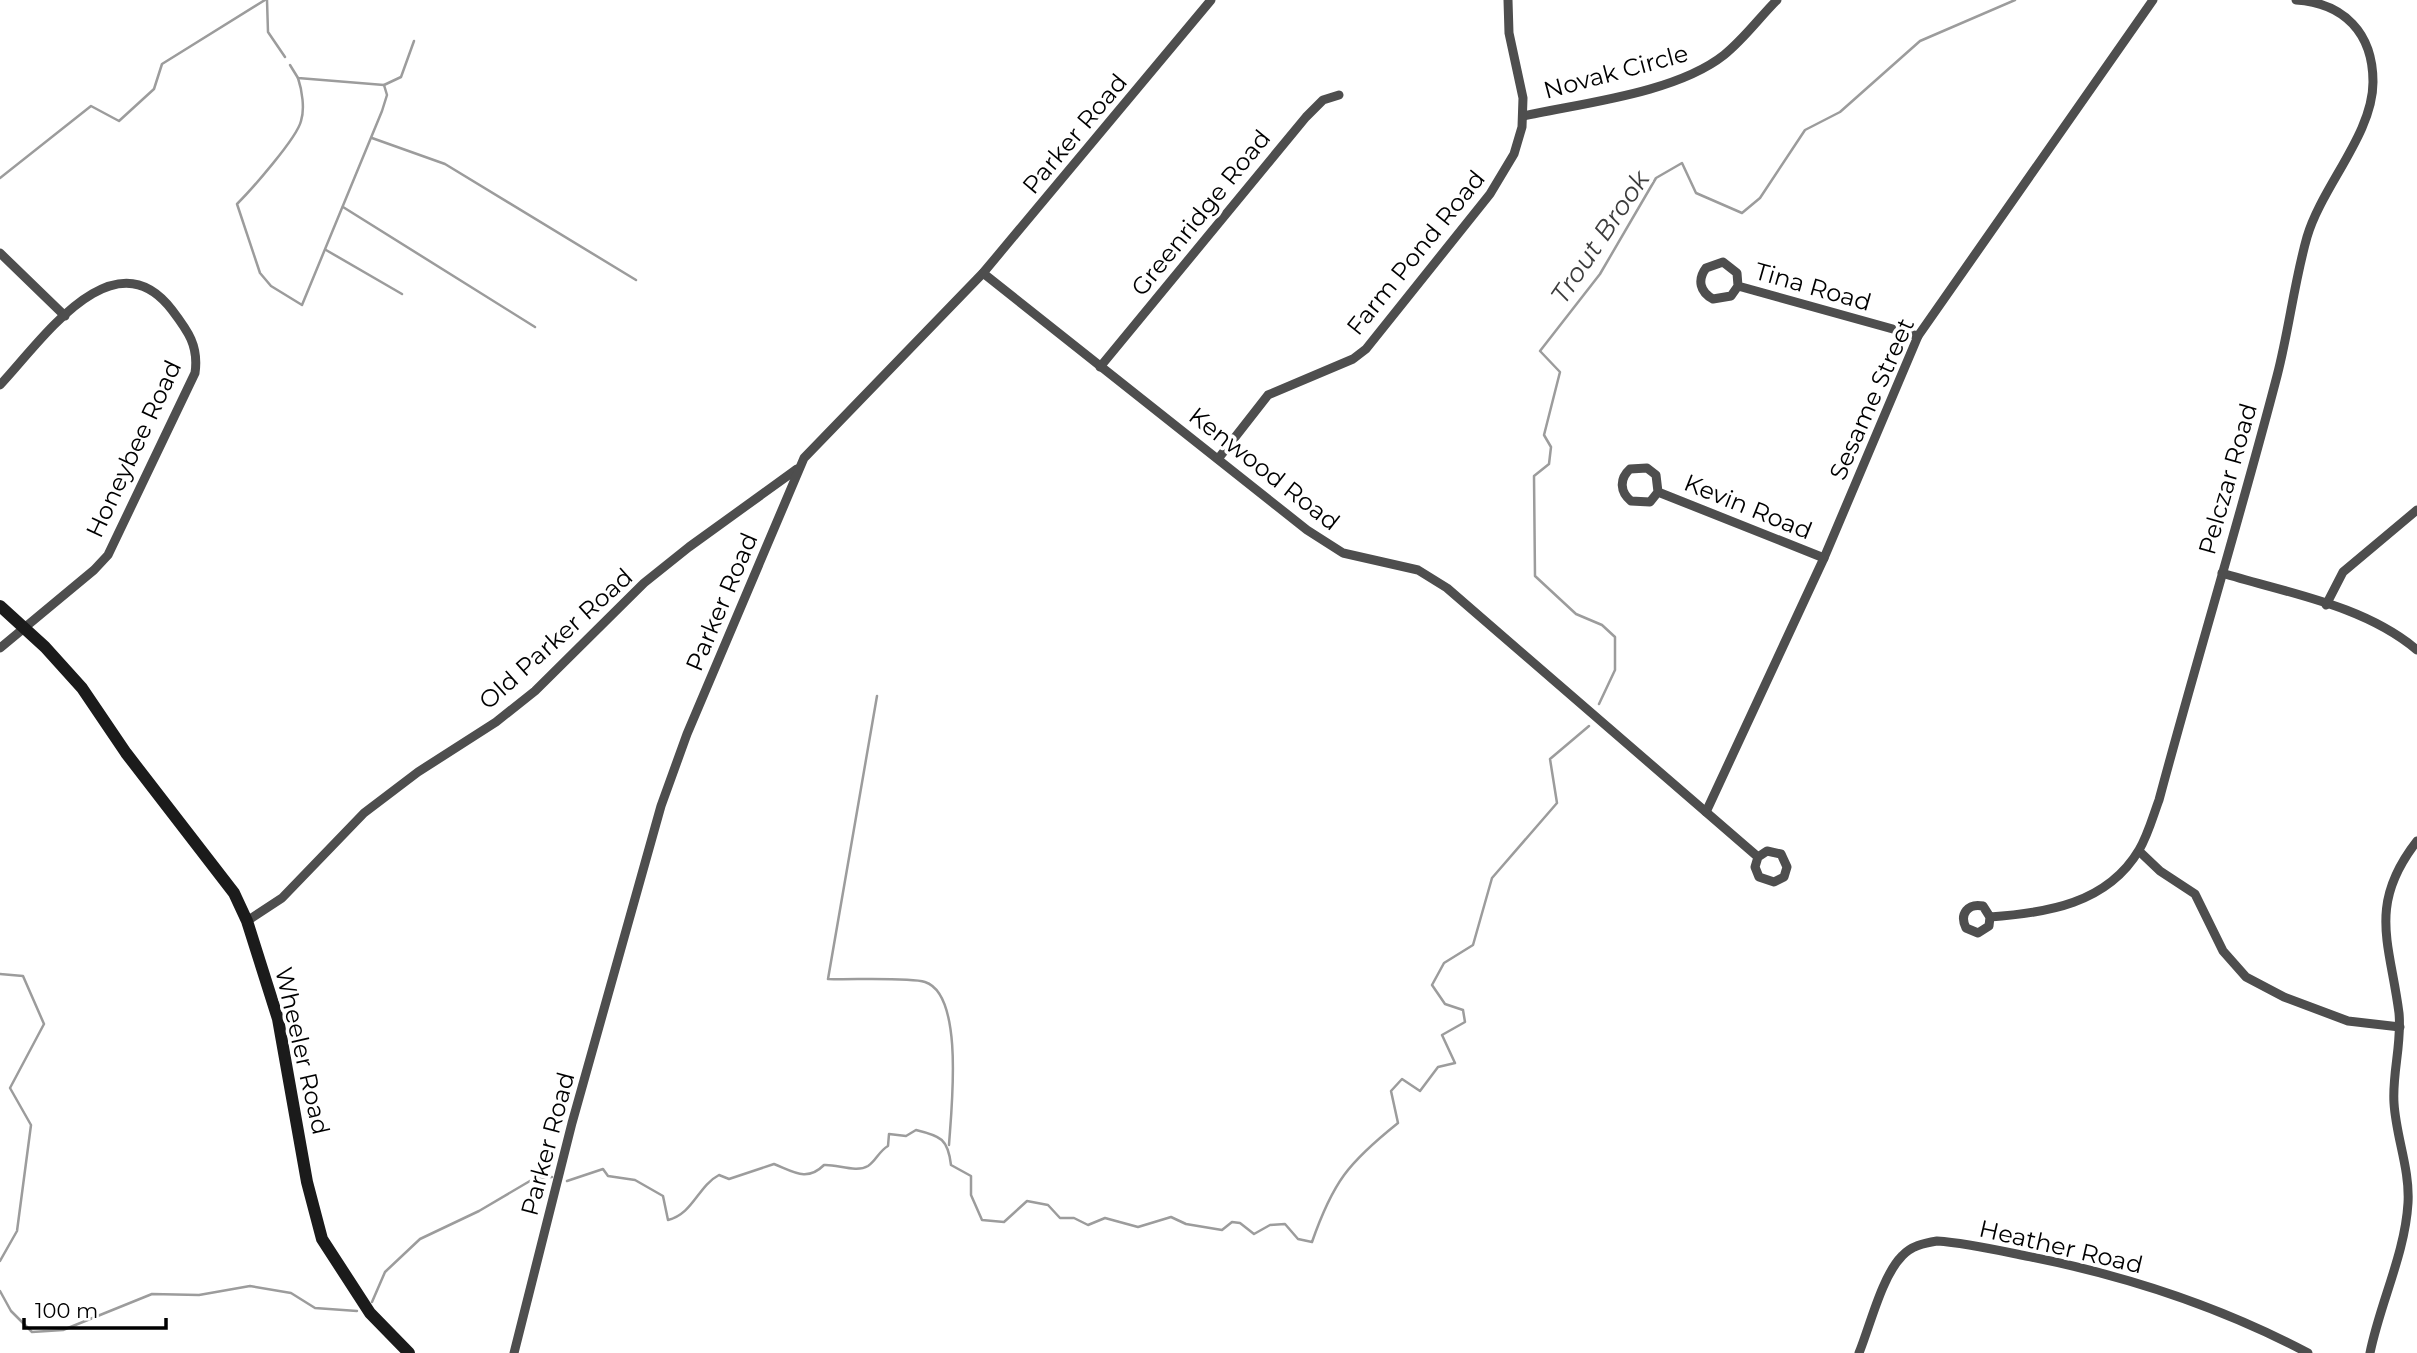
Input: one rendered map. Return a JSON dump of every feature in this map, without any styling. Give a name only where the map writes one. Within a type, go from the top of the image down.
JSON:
[{"type":"street","name":"Parker Road","points":[[514,1353],[572,1124],[661,806],[687,734],[804,458],[983,273],[1211,0]]},
{"type":"street","name":"Farm Pond Road","points":[[1217,459],[1268,395],[1353,359],[1366,349],[1504,174],[1519,140],[1523,117],[1521,80],[1508,33],[1508,0]]},
{"type":"street","name":"Novak Circle","points":[[1523,117],[1655,86],[1693,73],[1736,45],[1777,0]]},
{"type":"street","name":"Sesame Street","points":[[1706,811],[1824,558],[1918,336],[2153,0]]},
{"type":"street","name":"Pelczar Road","points":[[1990,917],[2048,912],[2080,901],[2113,878],[2138,851],[2159,800],[2276,379],[2308,235],[2358,132],[2371,96],[2371,67],[2358,28],[2342,13],[2316,1],[2296,0]]},
{"type":"street","name":"Greenridge Road","points":[[1100,367],[1306,117],[1322,100],[1339,95]]},
{"type":"street","points":[[0,253],[65,316]]},
{"type":"street","name":"Tina Road","points":[[1723,262],[1737,273],[1738,286],[1731,296],[1713,299],[1703,291],[1700,279],[1706,268],[1723,262]]},
{"type":"street","name":"Kenwood Road","points":[[983,273],[1307,530],[1343,553],[1418,570],[1447,588],[1758,857]]},
{"type":"street","name":"Honeybee Road","points":[[0,385],[65,316],[95,290],[110,284],[131,282],[169,306],[189,332],[198,354],[195,373],[108,555],[94,570],[24,628]]},
{"type":"street","name":"Tina Road","points":[[1738,286],[1918,336]]},
{"type":"street","name":"Old Parker Road","points":[[247,921],[282,898],[364,813],[418,772],[496,722],[535,691],[671,561],[799,468]]},
{"type":"street","name":"Kevin Road","points":[[1647,468],[1657,475],[1658,492],[1650,502],[1637,504],[1626,497],[1623,479],[1630,469],[1647,468]]},
{"type":"street","name":"Kevin Road","points":[[1658,492],[1824,558]]},
{"type":"street","points":[[2326,605],[2343,572],[2417,510]]},
{"type":"street","points":[[2222,573],[2326,605],[2380,625],[2417,650]]},
{"type":"street","name":"Wheeler Road","points":[[0,606],[82,688],[126,753],[234,893],[247,921],[278,1020],[307,1182],[322,1240],[364,1305],[409,1353]]},
{"type":"street","points":[[0,648],[24,628]]},
{"type":"street","points":[[2370,1353],[2403,1233],[2408,1202],[2404,1157],[2394,1100],[2400,1027],[2385,932],[2391,888],[2404,859],[2417,841]]},
{"type":"street","points":[[2138,851],[2160,872],[2195,894],[2223,951],[2246,978],[2276,994],[2348,1021],[2400,1027]]},
{"type":"street","name":"Heather Road","points":[[1859,1353],[1891,1272],[1902,1255],[1921,1243],[1937,1241],[2077,1266],[2133,1282],[2233,1316],[2308,1353]]},
{"type":"waterway","points":[[0,178],[91,106],[119,121],[154,89],[162,64],[265,0]]},
{"type":"waterway","points":[[267,0],[268,32],[285,57]]},
{"type":"waterway","name":"Trout Brook","points":[[1599,704],[1615,670],[1615,637],[1602,625],[1576,614],[1535,576],[1534,476],[1549,464],[1551,447],[1544,435],[1560,372],[1540,351],[1600,274],[1656,178],[1682,163],[1696,193],[1742,213],[1760,198],[1805,130],[1840,112],[1920,41],[2015,0]]},
{"type":"waterway","points":[[290,65],[298,78],[384,85],[401,77],[414,41]]},
{"type":"waterway","points":[[298,78],[303,105],[298,129],[273,164],[237,204],[260,273],[271,286],[302,305],[382,111],[387,95],[384,85]]},
{"type":"waterway","points":[[372,138],[445,164],[636,280]]},
{"type":"waterway","points":[[343,207],[535,327]]},
{"type":"waterway","points":[[326,250],[402,294]]},
{"type":"waterway","points":[[877,696],[828,979],[917,980],[938,991],[946,1008],[953,1056],[949,1145]]},
{"type":"waterway","name":"Trout Brook","points":[[567,1181],[603,1169],[608,1176],[635,1180],[663,1196],[668,1220],[684,1212],[719,1175],[729,1179],[774,1164],[800,1174],[812,1173],[824,1165],[863,1168],[871,1164],[888,1146],[889,1134],[906,1136],[916,1130],[942,1140],[948,1149],[951,1165],[971,1176],[971,1195],[982,1220],[1004,1222],[1027,1201],[1048,1205],[1060,1218],[1074,1218],[1088,1225],[1105,1218],[1138,1227],[1171,1217],[1186,1224],[1222,1230],[1232,1222],[1240,1223],[1254,1234],[1270,1225],[1285,1224],[1298,1239],[1312,1242],[1327,1204],[1344,1175],[1366,1150],[1398,1123],[1391,1091],[1402,1079],[1420,1091],[1438,1067],[1455,1063],[1442,1035],[1465,1022],[1463,1010],[1445,1004],[1432,985],[1444,963],[1473,945],[1492,878],[1557,803],[1550,759],[1589,726]]},
{"type":"waterway","name":"Trout Brook","points":[[0,974],[23,976],[44,1024],[10,1088],[31,1125],[17,1231],[0,1261]]},
{"type":"waterway","name":"Trout Brook","points":[[372,1302],[385,1272],[420,1239],[479,1211],[535,1178],[552,1177]]},
{"type":"waterway","name":"Trout Brook","points":[[0,1291],[11,1311],[32,1332],[63,1330],[152,1294],[199,1295],[250,1286],[291,1293],[315,1308],[357,1311]]}]
